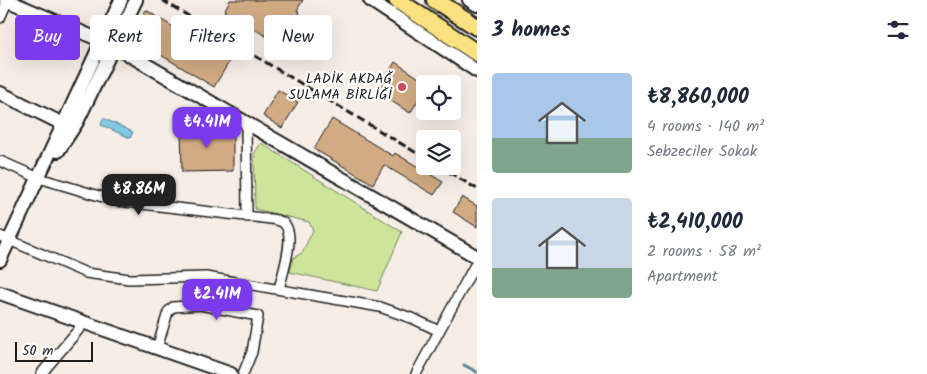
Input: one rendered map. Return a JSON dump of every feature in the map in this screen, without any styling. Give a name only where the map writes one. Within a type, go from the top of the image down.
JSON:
[{"type":"highway","points":[[398,0],[477,53]]},
{"type":"highway","points":[[442,4],[477,27]]},
{"type":"street","points":[[0,18],[7,0],[90,37]]},
{"type":"street","points":[[114,15],[121,0]]},
{"type":"street","points":[[129,15],[136,0]]},
{"type":"street","points":[[370,0],[477,71]]},
{"type":"street","points":[[469,0],[477,6]]},
{"type":"street","points":[[39,178],[93,60]]},
{"type":"street","points":[[0,260],[5,238],[39,178],[77,122],[107,60]]},
{"type":"street","points":[[138,60],[477,257]]},
{"type":"street","points":[[0,93],[63,124],[77,122]]},
{"type":"street","points":[[246,122],[247,217]]},
{"type":"street","points":[[0,161],[39,178],[116,201],[263,218],[282,222],[288,229],[290,240],[279,289]]},
{"type":"street","points":[[5,238],[86,273],[129,279],[206,277],[380,307],[414,318],[439,331]]},
{"type":"street","points":[[416,374],[477,262]]},
{"type":"street","points":[[0,293],[231,374]]},
{"type":"street","points":[[157,348],[168,312],[173,307],[200,305],[258,316],[252,352],[243,374]]},
{"type":"street","points":[[41,374],[85,322]]},
{"type":"green space","points":[[261,143],[402,232],[377,291],[290,272],[293,258],[302,253],[313,230],[309,222],[255,209],[254,154]]},
{"type":"water","points":[[103,118],[133,132],[130,138],[101,125]]},
{"type":"building","points":[[230,0],[303,0],[297,10],[300,12],[298,15],[264,15],[264,35],[254,29],[254,15],[231,15],[224,11]]},
{"type":"building","points":[[146,10],[154,15],[143,15]]},
{"type":"building","points":[[161,19],[171,26],[171,60],[226,60],[229,62],[214,87],[161,55]]},
{"type":"building","name":"LADİK AKDAĞ SULAMA BİRLİĞİ","points":[[395,62],[416,76],[416,104],[410,113],[377,92]]},
{"type":"building","points":[[278,90],[298,102],[282,128],[263,116]]},
{"type":"building","points":[[332,119],[393,156],[395,153],[416,166],[416,175],[431,175],[443,182],[434,195],[384,165],[373,184],[314,149]]},
{"type":"building","points":[[181,126],[233,126],[233,171],[182,172]]},
{"type":"building","points":[[462,197],[477,206],[477,227],[453,212]]},
{"type":"waterway","points":[[464,365],[477,372]]},
{"type":"railway","points":[[162,0],[416,153]]},
{"type":"railway","points":[[454,175],[477,189]]},
{"type":"place","name":"LADİK AKDAĞ SULAMA BİRLİĞİ","points":[[402,87]]}]
